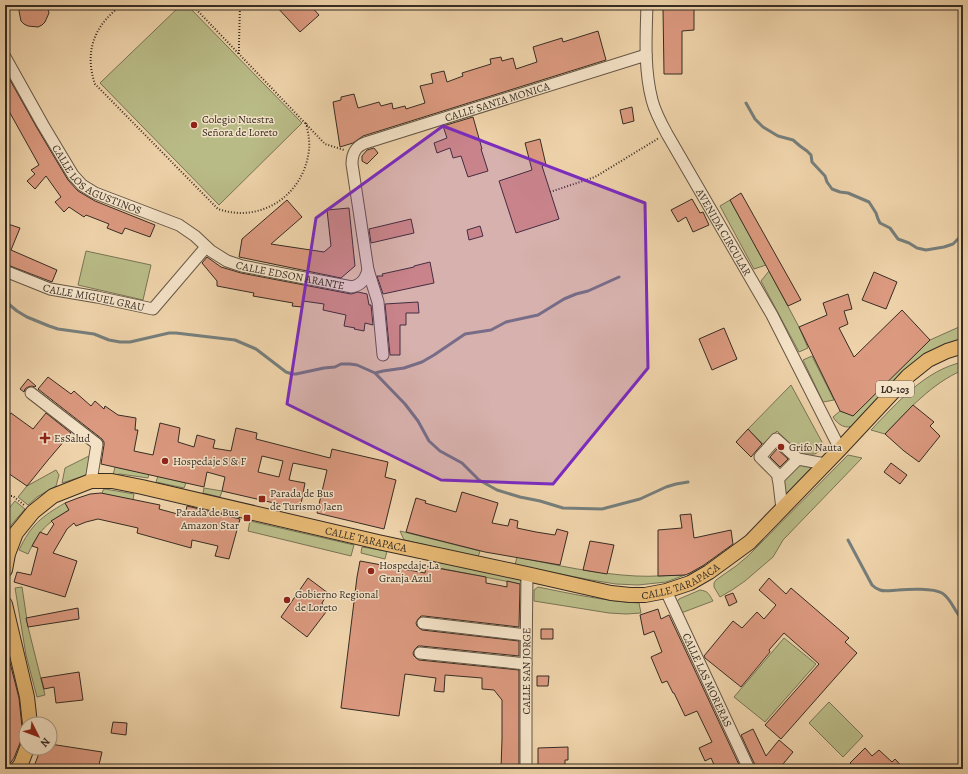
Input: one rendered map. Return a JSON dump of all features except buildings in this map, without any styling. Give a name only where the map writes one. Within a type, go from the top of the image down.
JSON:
[{"type":"main road","name":"LO-103","points":[[840,449],[908,376],[928,360],[947,351],[963,346]]},
{"type":"main road","name":"CALLE TARAPACA","points":[[5,570],[8,554],[16,533],[33,512],[53,496],[91,481],[112,481],[378,542],[611,593],[644,595],[666,591],[690,583],[727,560],[750,542],[840,449]]},
{"type":"main road","points":[[5,604],[10,641],[27,697],[29,716]]},
{"type":"main road","points":[[17,769],[24,756]]},
{"type":"street","name":"AVENIDA CIRCULAR","points":[[646,5],[646,55],[649,84],[652,100],[658,115],[667,134],[772,315],[840,449]]},
{"type":"street","name":"CALLE SANTA MONICA","points":[[352,154],[360,144],[646,55]]},
{"type":"street","name":"CALLE LOS AGUSTINOS","points":[[5,57],[9,74],[43,125],[73,175],[82,185],[95,194],[179,225],[194,236],[211,252],[228,261]]},
{"type":"street","points":[[352,154],[352,164],[368,270],[378,302],[383,355]]},
{"type":"street","name":"CALLE MIGUEL GRAU","points":[[5,271],[50,289],[153,309],[206,247]]},
{"type":"street","name":"CALLE EDSON ARANTE","points":[[228,261],[242,266],[352,287],[358,286],[363,282],[368,270]]},
{"type":"street","points":[[31,393],[97,444],[91,481]]},
{"type":"street","points":[[782,509],[778,475],[760,457],[776,439],[798,459],[825,464]]},
{"type":"street","points":[[778,479],[798,459]]},
{"type":"street","name":"CALLE SAN JORGE","points":[[526,769],[527,574]]},
{"type":"street","name":"CALLE LAS MORERAS","points":[[666,591],[749,769]]},
{"type":"street","points":[[423,623],[526,635]]},
{"type":"street","points":[[420,653],[526,664]]},
{"type":"path","points":[[122,5],[111,13],[94,38],[90,57],[92,75],[95,84],[218,209],[234,213],[250,213],[268,208],[289,193],[296,186],[308,156],[309,140],[306,123]]},
{"type":"path","points":[[192,5],[325,144],[352,154]]},
{"type":"path","points":[[239,54],[240,5]]},
{"type":"path","points":[[550,192],[594,177],[667,134]]},
{"type":"path","points":[[5,496],[13,496],[33,512]]},
{"type":"highlighted area","points":[[443,126],[645,203],[648,368],[553,484],[441,480],[287,404],[316,218]]},
{"type":"green space","points":[[181,5],[187,5],[302,123],[219,205],[100,83]]},
{"type":"green space","points":[[730,200],[766,265],[754,269],[720,206]]},
{"type":"green space","points":[[86,251],[151,265],[143,300],[78,285]]},
{"type":"green space","points":[[769,271],[799,327],[808,348],[799,352],[761,281]]},
{"type":"green space","points":[[959,327],[963,327],[963,339],[946,345],[855,425],[845,427],[835,420],[833,417],[840,411],[853,415],[930,340]]},
{"type":"green space","points":[[812,356],[834,400],[823,402],[803,360]]},
{"type":"green space","points":[[963,362],[963,370],[941,382],[921,398],[885,434],[871,430],[912,389],[924,380],[949,366]]},
{"type":"green space","points":[[791,385],[823,444],[821,450],[815,454],[801,454],[777,431],[763,444],[748,429]]},
{"type":"green space","points":[[91,455],[90,474],[62,483],[65,468]]},
{"type":"green space","points":[[848,455],[862,458],[783,540],[773,557],[745,581],[720,597],[714,587],[716,580],[748,556]]},
{"type":"green space","points":[[797,465],[814,465],[785,495],[784,478]]},
{"type":"green space","points":[[115,467],[149,474],[148,478],[120,474],[113,475]]},
{"type":"green space","points":[[56,470],[59,475],[56,486],[37,497],[28,505],[18,497],[27,486]]},
{"type":"green space","points":[[158,476],[186,483],[184,488],[156,482]]},
{"type":"green space","points":[[204,488],[222,491],[220,497],[203,493]]},
{"type":"green space","points":[[105,489],[134,494],[133,500],[102,494],[103,490]]},
{"type":"green space","points":[[15,501],[25,509],[5,535],[5,513]]},
{"type":"green space","points":[[65,503],[69,510],[44,528],[28,554],[19,550],[32,528],[43,517]]},
{"type":"green space","points":[[250,521],[354,545],[351,556],[248,531]]},
{"type":"green space","points":[[400,531],[480,551],[478,557],[404,540]]},
{"type":"green space","points":[[362,547],[387,551],[385,559],[361,553]]},
{"type":"green space","points":[[517,557],[576,569],[621,575],[685,575],[666,582],[638,585],[616,584],[515,565]]},
{"type":"green space","points":[[436,562],[517,577],[521,580],[520,584],[434,567]]},
{"type":"green space","points":[[22,587],[28,627],[45,695],[37,697],[26,655],[15,588]]},
{"type":"green space","points":[[538,587],[601,599],[639,603],[641,613],[609,613],[534,601],[534,590]]},
{"type":"green space","points":[[700,590],[708,593],[713,601],[681,613],[676,604],[679,599]]},
{"type":"green space","points":[[784,638],[816,664],[765,722],[734,697]]},
{"type":"green space","points":[[829,702],[863,736],[843,757],[809,723]]},
{"type":"waterway","points":[[746,103],[755,119],[763,127],[778,136],[793,140],[807,151],[811,155],[812,162],[825,176],[832,189],[848,193],[869,202],[880,223],[890,228],[898,239],[917,248],[926,250],[953,244],[963,234]]},
{"type":"waterway","points":[[5,301],[27,317],[49,326],[58,329],[94,334],[109,340],[130,342],[169,333],[235,340],[256,349],[286,372],[292,374],[335,367],[341,364],[357,365],[375,373],[404,368],[422,362],[465,334],[491,330],[506,322],[538,315],[564,299],[588,291],[619,277]]},
{"type":"waterway","points":[[375,373],[405,404],[418,421],[429,441],[440,451],[462,463],[479,480],[497,490],[563,508],[602,509],[640,499],[666,487],[688,482]]},
{"type":"waterway","points":[[848,540],[875,588],[884,591],[908,589],[938,591],[948,599],[963,620]]},
{"type":"place","name":"Colegio Nuestra Señora de Loreto","points":[[194,125]]},
{"type":"place","name":"EsSalud","points":[[45,438]]},
{"type":"place","name":"Grifo Nauta","points":[[781,447]]},
{"type":"place","name":"Hospedaje S & F","points":[[165,461]]},
{"type":"place","name":"Parada de Bus de Turismo Jaen","points":[[262,499]]},
{"type":"place","name":"Parada de Bus Amazon Star","points":[[247,518]]},
{"type":"place","name":"Hospedaje La Granja Azul","points":[[371,571]]},
{"type":"place","name":"Gobierno Regional de Loreto","points":[[287,600]]}]
